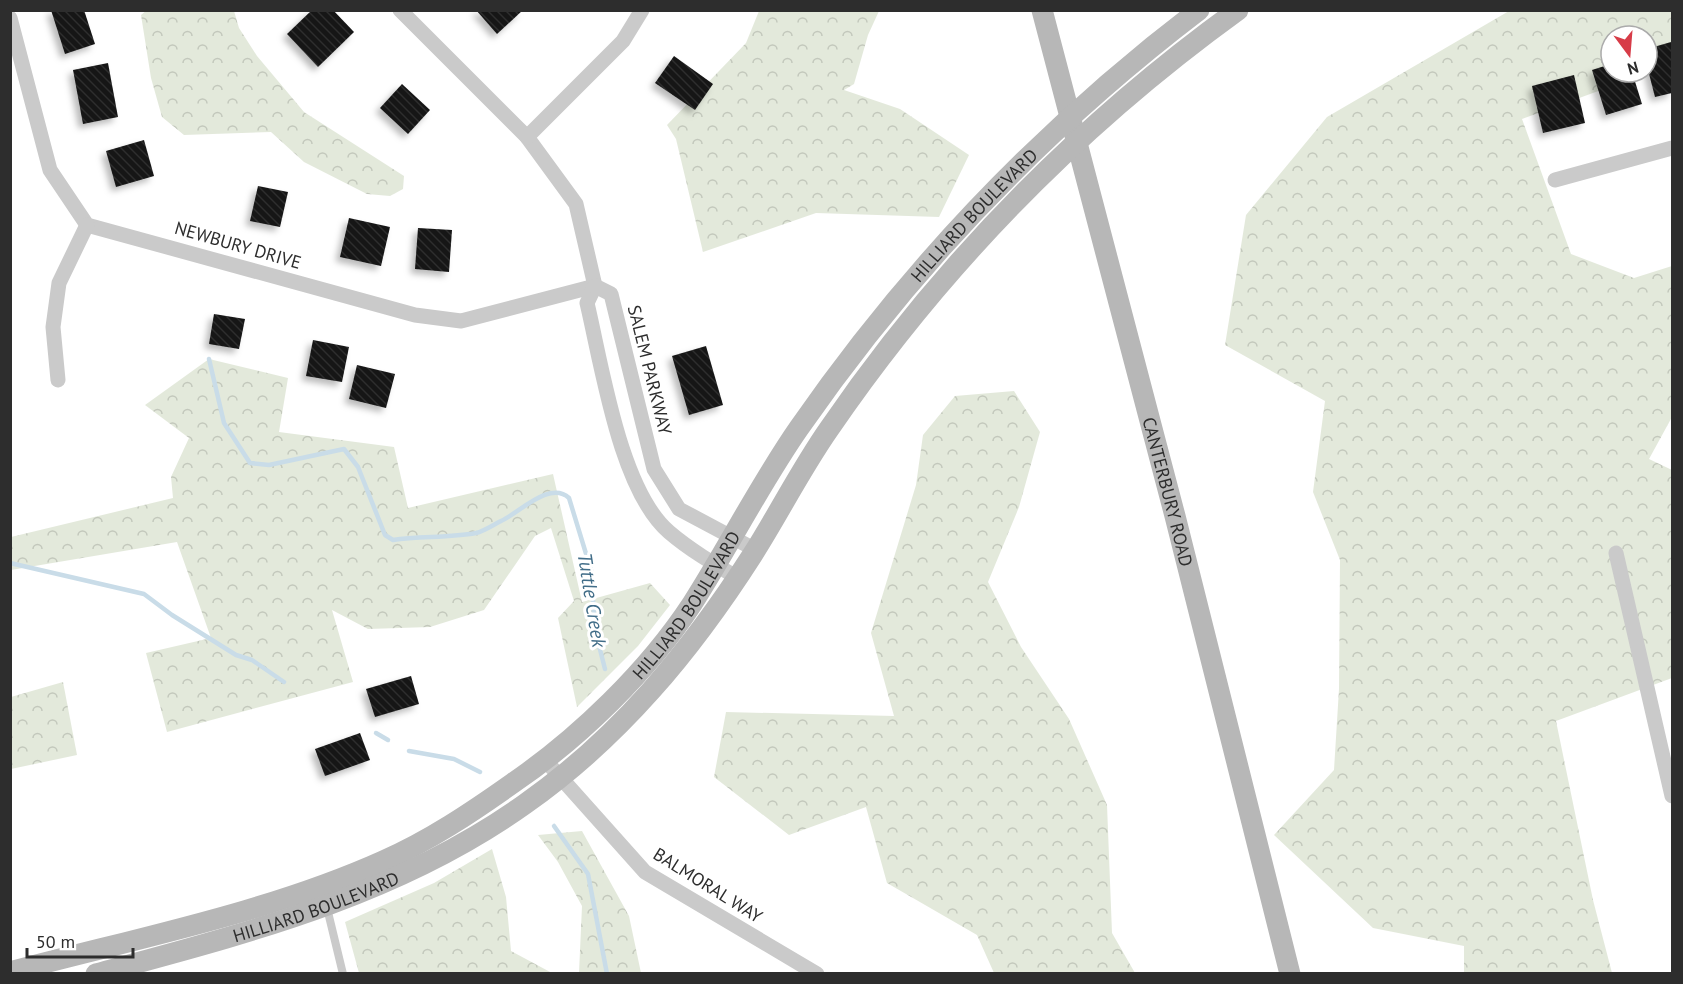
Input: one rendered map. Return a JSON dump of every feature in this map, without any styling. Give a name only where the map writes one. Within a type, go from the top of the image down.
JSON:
[{"type":"main road","name":"CANTERBURY ROAD","points":[[1042,10],[1178,527],[1290,974]]},
{"type":"main road","name":"HILLIARD BOULEVARD","points":[[10,972],[319,886],[387,859],[423,840],[512,784],[545,760],[608,704],[689,608],[798,430],[845,365],[929,260],[1012,171],[1070,117],[1153,45],[1199,10]]},
{"type":"main road","name":"HILLIARD BOULEVARD","points":[[109,972],[327,908],[410,873],[518,809],[559,778],[625,720],[684,654],[756,550],[828,430],[918,310],[995,223],[1077,144],[1119,105],[1238,10]]},
{"type":"street","points":[[400,10],[527,137],[576,204],[595,286],[587,303],[628,470],[646,504],[668,531],[738,578]]},
{"type":"street","points":[[527,137],[623,41],[642,10]]},
{"type":"street","points":[[10,18],[50,170],[87,225],[59,283],[53,327],[58,380]]},
{"type":"street","points":[[1555,180],[1672,148]]},
{"type":"street","name":"NEWBURY DRIVE","points":[[87,225],[415,315],[461,321],[595,286]]},
{"type":"street","name":"SALEM PARKWAY","points":[[595,286],[611,294],[654,469],[679,508],[756,550]]},
{"type":"street","points":[[1616,554],[1672,796]]},
{"type":"street","name":"BALMORAL WAY","points":[[545,760],[645,872],[817,974]]},
{"type":"lane","points":[[319,886],[327,908],[343,974]]},
{"type":"lane","points":[[108,946],[109,972]]},
{"type":"green space","points":[[147,10],[234,11],[239,28],[257,56],[304,112],[404,176],[403,189],[390,196],[367,194],[304,162],[271,132],[184,135],[162,117],[151,78],[141,15]]},
{"type":"green space","points":[[759,11],[879,11],[868,35],[854,84],[844,90],[900,109],[969,155],[939,217],[816,213],[703,252],[676,139],[667,125],[746,43]]},
{"type":"green space","points":[[1509,11],[1672,11],[1672,64],[1659,69],[1659,24],[1599,24],[1599,84],[1617,84],[1522,119],[1571,254],[1634,278],[1672,266],[1672,417],[1649,459],[1672,470],[1672,678],[1556,721],[1593,900],[1612,973],[1464,973],[1464,946],[1373,928],[1274,835],[1334,770],[1339,689],[1340,560],[1313,492],[1325,401],[1225,345],[1246,215],[1327,117]]},
{"type":"green space","points":[[209,359],[288,378],[279,432],[394,447],[408,508],[553,474],[582,602],[650,583],[670,605],[638,646],[577,707],[558,618],[574,601],[551,528],[535,536],[484,610],[430,627],[368,629],[332,610],[353,682],[167,732],[146,653],[211,638],[177,542],[11,570],[11,537],[173,498],[171,477],[189,438],[145,405]]},
{"type":"green space","points":[[1014,391],[1040,432],[1019,507],[988,582],[1021,647],[1069,719],[1107,805],[1112,933],[1135,973],[994,973],[977,935],[887,883],[866,807],[789,835],[714,777],[726,712],[894,716],[871,633],[916,485],[923,435],[955,396]]},
{"type":"green space","points":[[63,682],[77,755],[11,769],[11,697]]},
{"type":"green space","points":[[582,831],[629,916],[641,973],[579,973],[582,906],[558,862],[538,835]]},
{"type":"green space","points":[[492,849],[506,897],[511,951],[552,973],[359,973],[345,922],[434,883]]},
{"type":"building","points":[[51,10],[84,10],[95,44],[65,54]]},
{"type":"building","points":[[312,10],[333,10],[354,32],[318,67],[287,34]]},
{"type":"building","points":[[476,10],[523,10],[497,34]]},
{"type":"building","points":[[1671,42],[1672,93],[1655,97],[1652,84],[1659,84],[1659,46]]},
{"type":"building","points":[[674,56],[713,84],[695,110],[655,83]]},
{"type":"building","points":[[108,63],[118,117],[83,124],[73,70]]},
{"type":"building","points":[[1599,68],[1599,84],[1636,84],[1642,104],[1606,115],[1592,70]]},
{"type":"building","points":[[1574,75],[1585,123],[1543,133],[1532,86]]},
{"type":"building","points":[[402,84],[430,110],[408,134],[380,108]]},
{"type":"building","points":[[144,140],[154,176],[116,187],[106,151]]},
{"type":"building","points":[[258,186],[288,192],[280,227],[250,221]]},
{"type":"building","points":[[349,218],[390,227],[381,266],[340,257]]},
{"type":"building","points":[[418,228],[452,230],[449,272],[415,269]]},
{"type":"building","points":[[214,314],[245,319],[239,349],[209,344]]},
{"type":"building","points":[[313,340],[349,347],[342,382],[306,376]]},
{"type":"building","points":[[706,346],[723,405],[689,415],[672,356]]},
{"type":"building","points":[[357,365],[395,374],[386,408],[349,399]]},
{"type":"building","points":[[411,676],[419,704],[375,717],[366,689]]},
{"type":"building","points":[[360,733],[370,760],[325,776],[315,749]]},
{"type":"waterway","name":"Tuttle Creek","points":[[209,359],[224,423],[250,463],[269,465],[344,449],[358,467],[385,535],[393,540],[476,533],[544,495],[561,493],[569,498],[591,570],[595,630],[605,669]]},
{"type":"waterway","points":[[10,563],[144,594],[172,615],[236,655],[252,660],[284,682]]},
{"type":"waterway","points":[[376,733],[388,740]]},
{"type":"waterway","points":[[409,751],[454,759],[480,772]]},
{"type":"waterway","name":"Tuttle Creek","points":[[554,826],[588,874],[607,974]]}]
